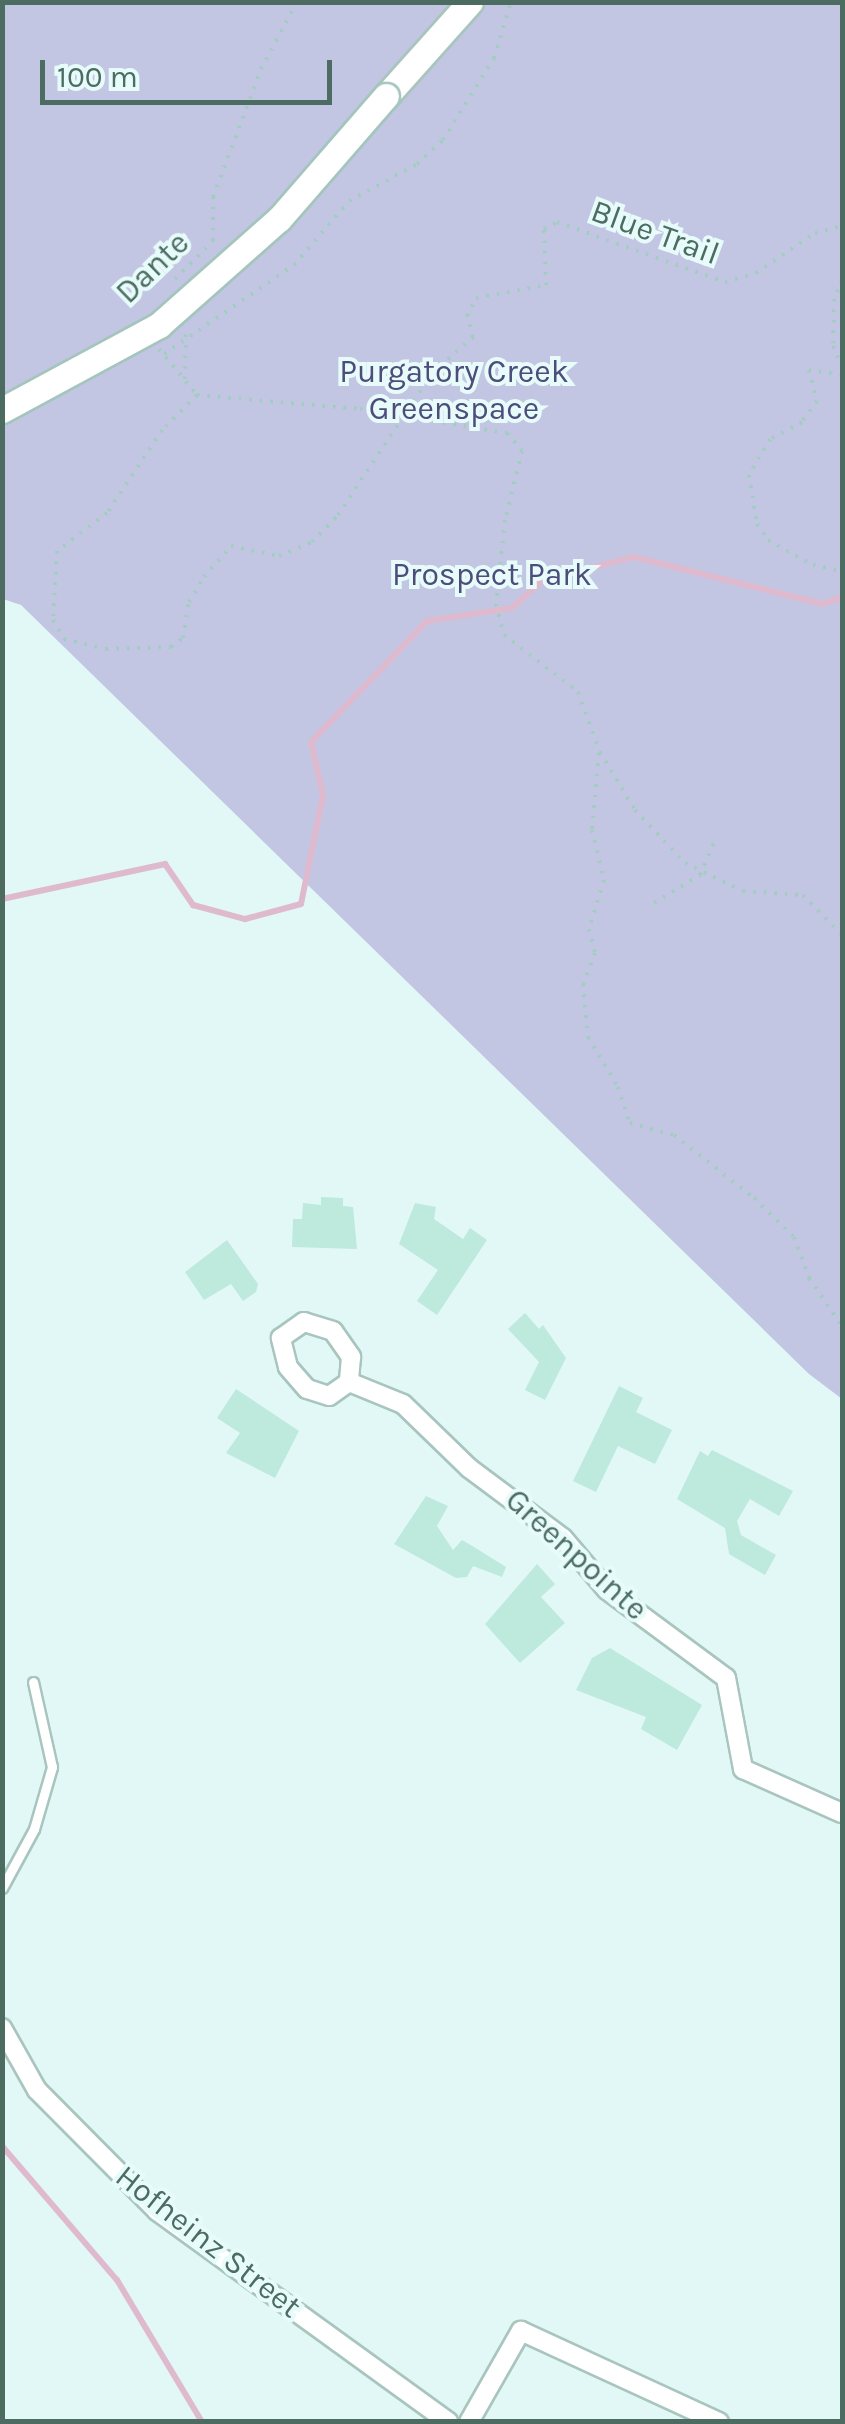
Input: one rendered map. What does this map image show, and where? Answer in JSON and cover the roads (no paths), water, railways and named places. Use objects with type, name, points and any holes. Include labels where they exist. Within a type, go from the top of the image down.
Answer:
[{"type":"main road","points":[[442,29],[456,2]]},
{"type":"main road","points":[[2,410],[158,325],[279,219],[442,29],[470,2]]},
{"type":"street","name":"Greenpointe","points":[[304,1322],[333,1331],[351,1357],[349,1382],[329,1396],[307,1388],[288,1367],[281,1338],[304,1322]]},
{"type":"street","name":"Greenpointe","points":[[349,1382],[403,1404],[469,1468],[551,1528],[607,1590],[726,1678],[743,1769],[842,1814]]},
{"type":"street","name":"Hofheinz Street","points":[[2,2028],[37,2090],[157,2211],[449,2422]]},
{"type":"street","points":[[469,2422],[522,2331],[720,2422]]},
{"type":"lane","points":[[2,1888],[34,1829],[52,1767],[33,1682]]},
{"type":"waterway","points":[[2,899],[165,864],[193,905],[245,919],[301,904],[323,795],[311,742],[427,621],[512,608],[543,580],[634,557],[823,604],[842,597]]},
{"type":"waterway","points":[[2,2146],[117,2280],[202,2422]]},
{"type":"park label","name":"Purgatory Creek Greenspace","points":[[454,392]]},
{"type":"park label","name":"Prospect Park","points":[[492,575]]}]
